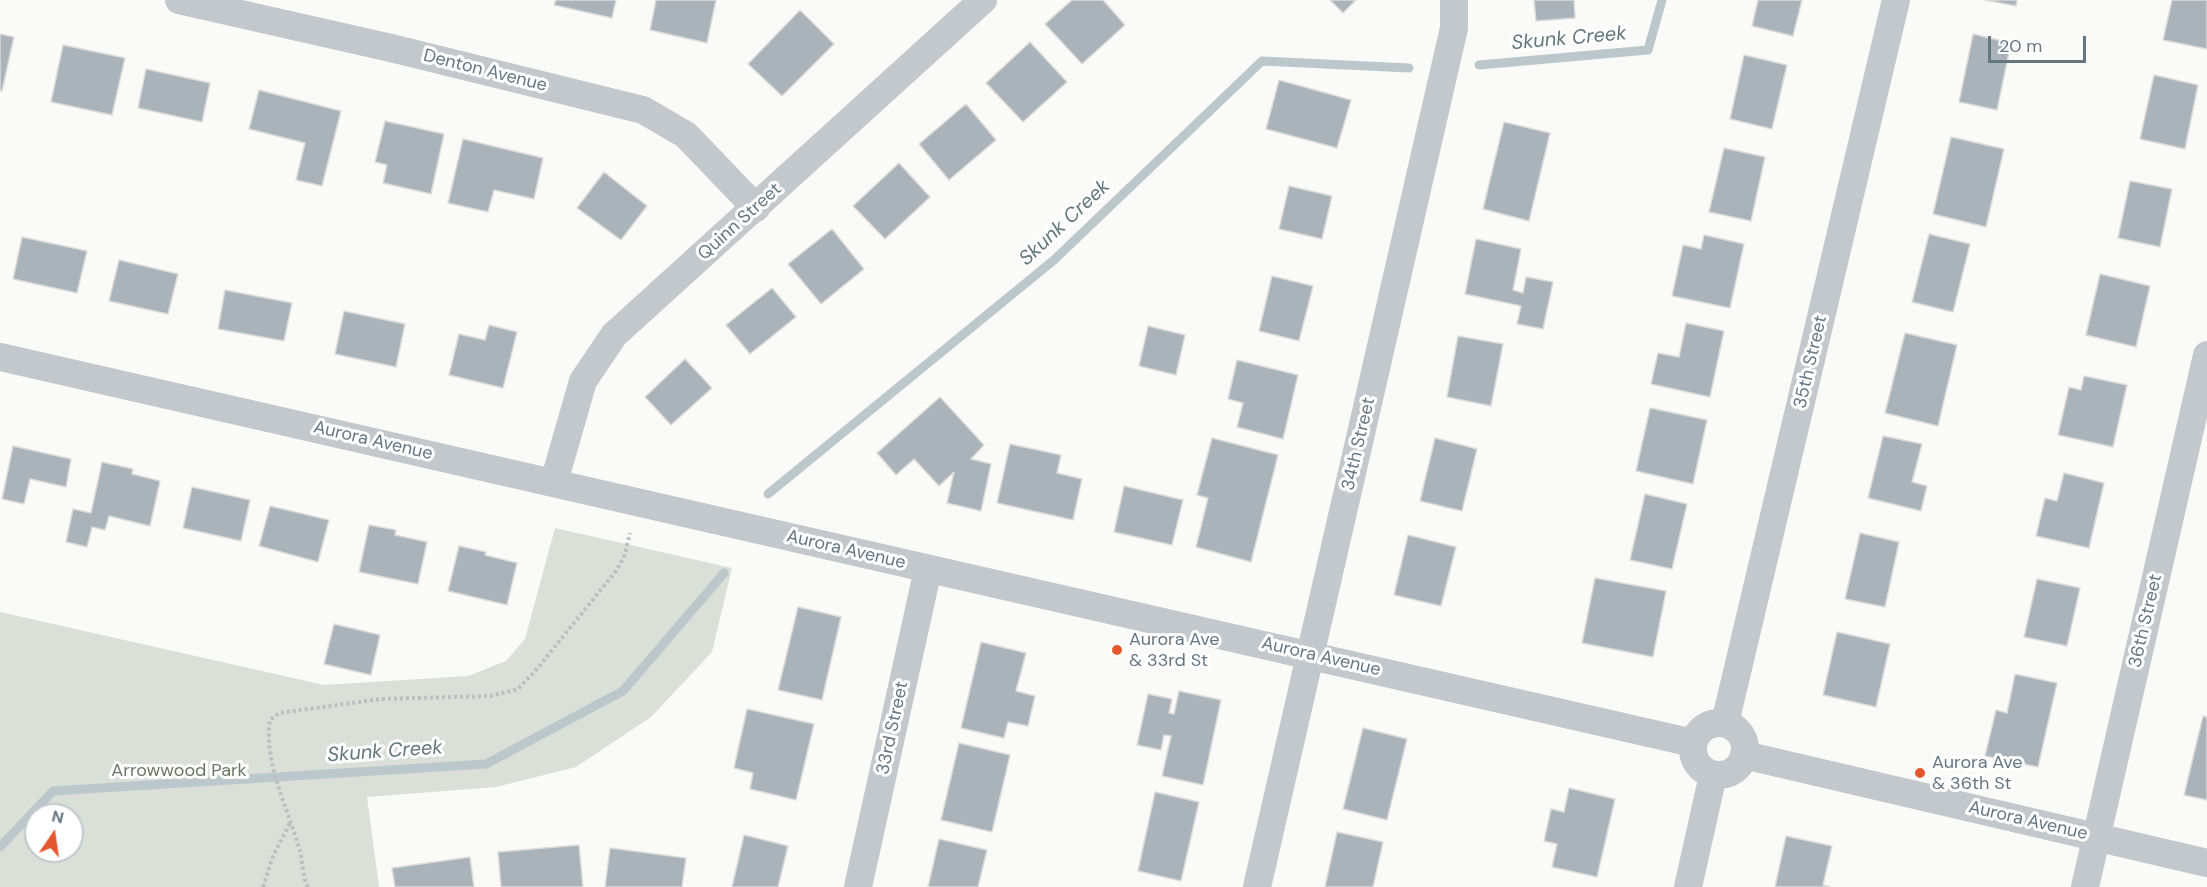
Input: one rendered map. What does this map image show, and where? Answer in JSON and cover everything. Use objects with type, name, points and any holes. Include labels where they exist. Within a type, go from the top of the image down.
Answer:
[{"type":"street","name":"Denton Avenue","points":[[179,0],[403,51],[644,110],[686,135],[756,208]]},
{"type":"street","name":"Quinn Street","points":[[554,482],[583,381],[614,335],[983,0]]},
{"type":"street","name":"34th Street","points":[[1257,887],[1454,28],[1454,0]]},
{"type":"street","name":"35th Street","points":[[1725,723],[1896,0]]},
{"type":"street","name":"36th Street","points":[[2085,887],[2207,355]]},
{"type":"street","name":"Aurora Avenue","points":[[0,357],[1693,743]]},
{"type":"street","name":"33rd Street","points":[[858,887],[928,568]]},
{"type":"street","points":[[1725,723],[1741,735],[1744,741],[1744,755],[1742,762],[1732,771],[1727,774],[1713,775],[1696,763],[1692,750],[1693,743],[1695,736],[1705,727],[1725,723]]},
{"type":"street","name":"Aurora Avenue","points":[[1744,755],[2207,863]]},
{"type":"street","points":[[1688,887],[1713,775]]},
{"type":"path","points":[[308,887],[291,820],[279,790],[268,733],[270,720],[279,712],[381,699],[491,696],[518,689],[616,571],[624,557],[640,503]]},
{"type":"path","points":[[263,887],[273,856],[291,820]]},
{"type":"green space","name":"Arrowwood Park","points":[[555,528],[732,568],[712,652],[651,717],[576,767],[496,787],[367,797],[379,887],[0,887],[0,612],[324,685],[468,676],[506,661],[525,639]]},
{"type":"building","points":[[556,0],[616,0],[612,18],[554,5]]},
{"type":"building","points":[[656,0],[716,0],[707,43],[650,30]]},
{"type":"building","points":[[1072,0],[1103,0],[1125,25],[1082,64],[1045,24]]},
{"type":"building","points":[[1330,0],[1356,0],[1343,13]]},
{"type":"building","points":[[1534,0],[1574,0],[1575,18],[1536,21]]},
{"type":"building","points":[[1758,0],[1802,0],[1793,36],[1752,26]]},
{"type":"building","points":[[1985,0],[2017,0],[2016,6]]},
{"type":"building","points":[[2172,0],[2207,0],[2207,49],[2163,40]]},
{"type":"building","points":[[800,10],[834,44],[782,96],[748,64]]},
{"type":"building","points":[[0,34],[14,37],[2,91],[0,91]]},
{"type":"building","points":[[1973,34],[2011,43],[1997,110],[1959,102]]},
{"type":"building","points":[[1030,42],[1067,82],[1023,122],[986,83]]},
{"type":"building","points":[[63,45],[125,58],[112,115],[51,102]]},
{"type":"building","points":[[1744,55],[1787,65],[1772,129],[1730,119]]},
{"type":"building","points":[[146,69],[210,83],[202,122],[138,108]]},
{"type":"building","points":[[2154,75],[2198,85],[2185,149],[2140,139]]},
{"type":"building","points":[[1279,80],[1351,100],[1337,148],[1266,129]]},
{"type":"building","points":[[259,90],[341,111],[322,186],[296,180],[305,143],[249,129]]},
{"type":"building","points":[[966,104],[996,140],[949,180],[919,144]]},
{"type":"building","points":[[385,121],[444,134],[431,194],[383,183],[387,165],[375,162]]},
{"type":"building","points":[[1504,122],[1550,133],[1529,221],[1483,209]]},
{"type":"building","points":[[1951,137],[2004,149],[1986,227],[1933,214]]},
{"type":"building","points":[[463,139],[543,158],[534,199],[494,190],[488,212],[448,203]]},
{"type":"building","points":[[1724,148],[1765,157],[1751,221],[1709,212]]},
{"type":"building","points":[[899,163],[930,197],[885,239],[853,206]]},
{"type":"building","points":[[604,172],[647,206],[621,240],[577,208]]},
{"type":"building","points":[[2130,181],[2172,189],[2160,247],[2118,238]]},
{"type":"building","points":[[1289,186],[1332,196],[1322,239],[1279,229]]},
{"type":"building","points":[[832,229],[864,269],[821,304],[788,264]]},
{"type":"building","points":[[1929,234],[1970,244],[1953,312],[1912,302]]},
{"type":"building","points":[[1704,235],[1744,244],[1730,308],[1672,296],[1683,245],[1701,249]]},
{"type":"building","points":[[22,237],[87,251],[77,293],[13,279]]},
{"type":"building","points":[[1476,239],[1521,249],[1513,290],[1523,293],[1526,277],[1553,282],[1543,329],[1517,324],[1521,306],[1465,294]]},
{"type":"building","points":[[119,260],[178,274],[168,314],[109,301]]},
{"type":"building","points":[[2100,274],[2150,286],[2136,347],[2086,335]]},
{"type":"building","points":[[1272,276],[1313,286],[1299,341],[1259,331]]},
{"type":"building","points":[[772,288],[796,317],[750,354],[726,325]]},
{"type":"building","points":[[225,290],[292,303],[284,341],[218,329]]},
{"type":"building","points":[[344,311],[405,324],[396,367],[335,354]]},
{"type":"building","points":[[1686,323],[1724,331],[1710,397],[1651,384],[1658,353],[1679,357]]},
{"type":"building","points":[[489,325],[517,332],[503,388],[449,375],[459,334],[485,340]]},
{"type":"building","points":[[1148,326],[1185,335],[1176,375],[1139,366]]},
{"type":"building","points":[[1905,333],[1957,345],[1938,426],[1885,413]]},
{"type":"building","points":[[1458,336],[1503,344],[1491,406],[1447,397]]},
{"type":"building","points":[[685,359],[712,388],[671,425],[645,397]]},
{"type":"building","points":[[1237,360],[1298,375],[1283,439],[1237,427],[1243,403],[1228,399]]},
{"type":"building","points":[[2084,376],[2127,385],[2113,447],[2058,435],[2069,387],[2081,390]]},
{"type":"building","points":[[940,397],[984,445],[971,459],[991,464],[981,511],[947,503],[954,472],[939,486],[914,459],[896,475],[877,453]]},
{"type":"building","points":[[1650,408],[1707,420],[1693,484],[1636,471]]},
{"type":"building","points":[[1883,436],[1922,444],[1912,482],[1927,486],[1921,511],[1868,498]]},
{"type":"building","points":[[1212,438],[1278,455],[1251,562],[1196,547],[1208,498],[1197,495]]},
{"type":"building","points":[[1435,438],[1477,449],[1462,511],[1420,501]]},
{"type":"building","points":[[1010,444],[1061,455],[1057,473],[1082,479],[1073,520],[997,503]]},
{"type":"building","points":[[13,446],[71,459],[66,487],[30,479],[24,504],[2,499]]},
{"type":"building","points":[[102,462],[133,469],[132,474],[160,481],[150,526],[109,516],[105,530],[92,527],[87,547],[66,542],[73,509],[91,513]]},
{"type":"building","points":[[2064,473],[2104,483],[2089,548],[2036,536],[2045,498],[2057,501]]},
{"type":"building","points":[[1124,486],[1183,500],[1172,545],[1114,532]]},
{"type":"building","points":[[192,487],[250,500],[241,541],[183,528]]},
{"type":"building","points":[[1645,494],[1687,504],[1672,569],[1630,560]]},
{"type":"building","points":[[270,506],[329,520],[318,562],[259,546]]},
{"type":"building","points":[[369,525],[396,530],[395,535],[427,542],[418,584],[359,572]]},
{"type":"building","points":[[1860,533],[1899,542],[1885,607],[1845,599]]},
{"type":"building","points":[[1408,535],[1456,547],[1441,606],[1394,595]]},
{"type":"building","points":[[459,546],[486,552],[485,555],[517,563],[507,605],[448,591]]},
{"type":"building","points":[[1595,578],[1666,591],[1653,657],[1582,643]]},
{"type":"building","points":[[2037,579],[2080,588],[2067,646],[2024,637]]},
{"type":"building","points":[[798,607],[841,617],[822,700],[778,690]]},
{"type":"building","points":[[334,624],[380,635],[371,675],[324,664]]},
{"type":"building","points":[[1837,632],[1890,644],[1876,707],[1823,695]]},
{"type":"building","points":[[981,642],[1026,653],[1016,691],[1035,696],[1028,726],[1008,722],[1004,738],[961,728]]},
{"type":"building","points":[[2015,674],[2057,683],[2038,767],[1985,756],[1996,710],[2007,713]]},
{"type":"building","points":[[1179,691],[1221,700],[1203,785],[1162,776],[1171,736],[1164,735],[1161,750],[1137,745],[1148,694],[1172,699],[1169,713],[1174,714]]},
{"type":"building","points":[[747,709],[814,724],[796,800],[750,789],[753,773],[734,768]]},
{"type":"building","points":[[2203,716],[2207,717],[2207,800],[2184,795]]},
{"type":"building","points":[[1363,728],[1407,739],[1387,820],[1343,809]]},
{"type":"building","points":[[959,743],[1010,755],[992,832],[941,820]]},
{"type":"building","points":[[1569,788],[1615,799],[1597,877],[1552,867],[1557,844],[1544,841],[1551,809],[1564,812]]},
{"type":"building","points":[[1155,792],[1199,802],[1181,881],[1138,871]]},
{"type":"building","points":[[1337,832],[1383,842],[1373,887],[1325,887]]},
{"type":"building","points":[[744,835],[788,846],[778,887],[732,887]]},
{"type":"building","points":[[1786,836],[1832,846],[1823,885],[1830,887],[1775,887]]},
{"type":"building","points":[[939,839],[987,850],[978,887],[928,887]]},
{"type":"building","points":[[579,845],[583,887],[501,887],[498,852]]},
{"type":"building","points":[[610,848],[686,858],[682,887],[605,887]]},
{"type":"building","points":[[470,857],[474,887],[395,887],[392,868]]},
{"type":"waterway","name":"Skunk Creek","points":[[1479,65],[1648,50],[1662,0]]},
{"type":"waterway","name":"Skunk Creek","points":[[768,494],[1054,260],[1262,61],[1409,68]]},
{"type":"waterway","name":"Skunk Creek","points":[[0,847],[53,791],[486,764],[623,691],[724,573]]},
{"type":"place","name":"Aurora Ave & 33rd St","points":[[1117,650]]},
{"type":"place","name":"Aurora Ave & 36th St","points":[[1920,773]]}]
